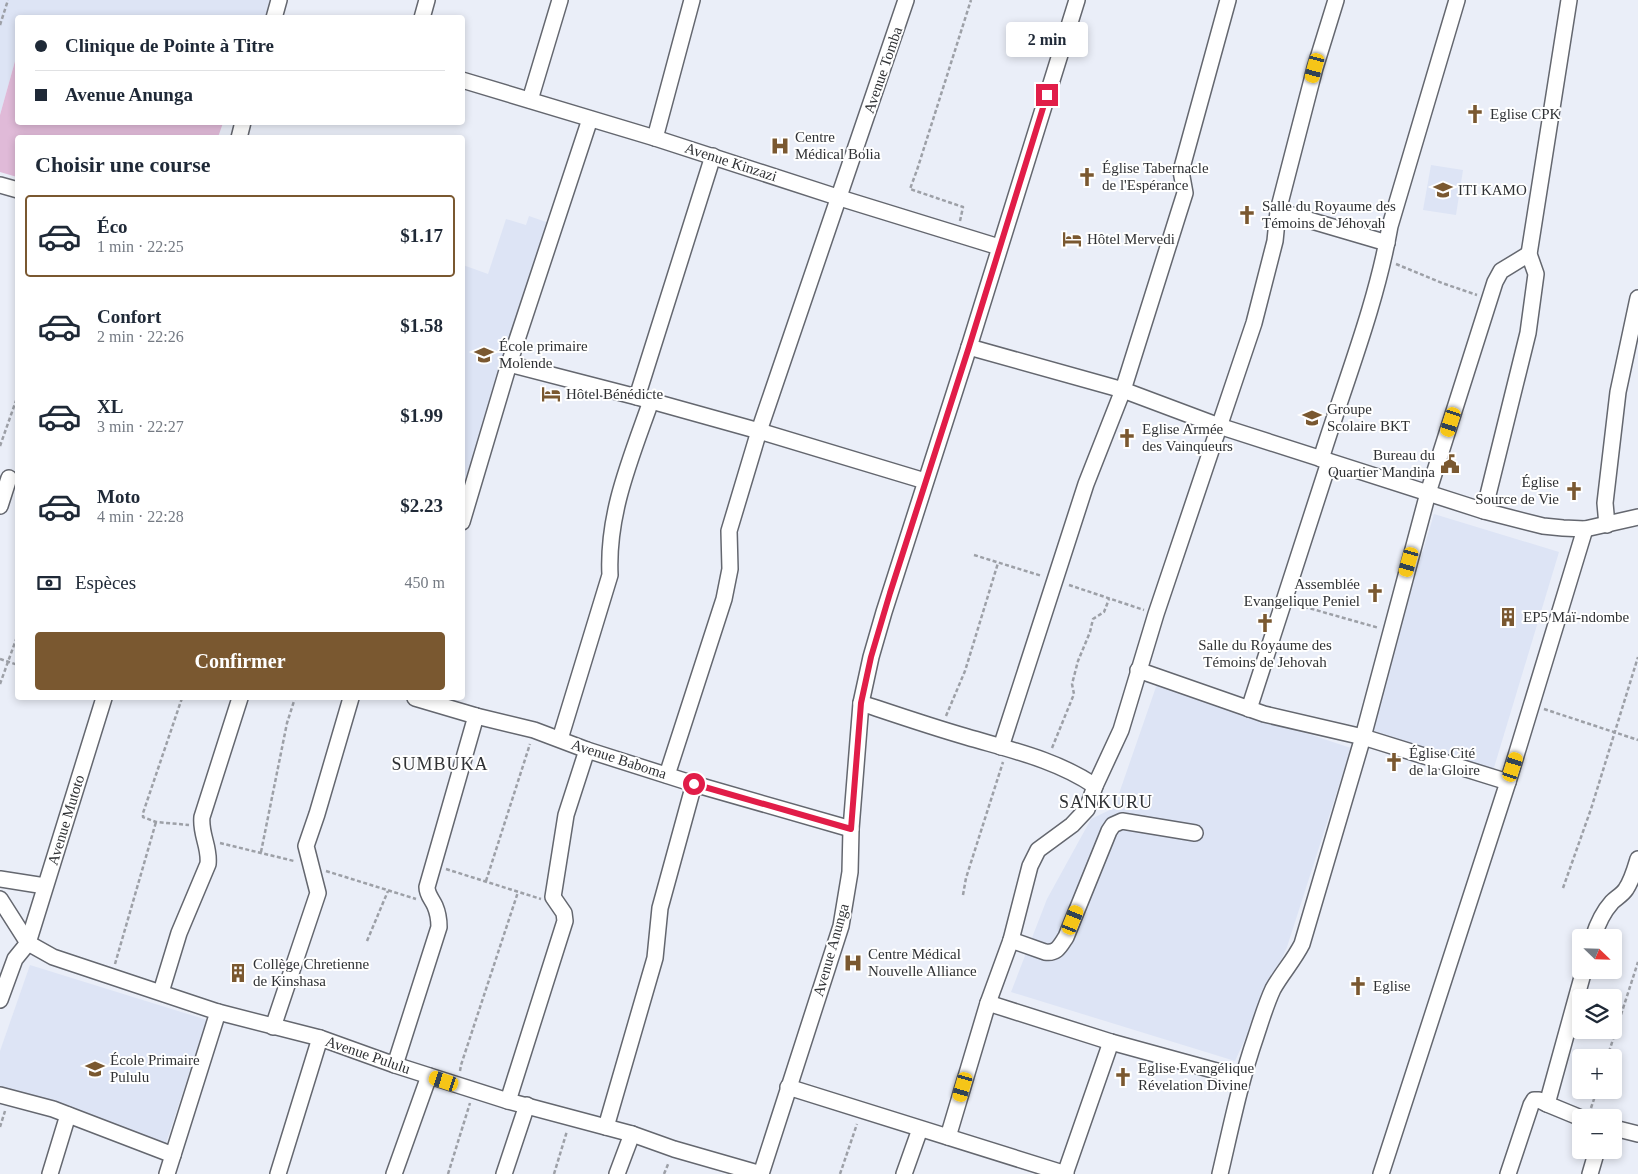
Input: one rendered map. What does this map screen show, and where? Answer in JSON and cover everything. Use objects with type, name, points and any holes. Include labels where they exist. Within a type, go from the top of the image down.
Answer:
[{"type":"street","points":[[275,15],[279,0]]},
{"type":"street","points":[[423,15],[427,0]]},
{"type":"street","points":[[530,100],[560,0]]},
{"type":"street","points":[[656,138],[692,0]]},
{"type":"street","name":"Avenue Tomba","points":[[667,775],[724,599],[730,569],[729,531],[759,430],[840,198],[906,0]]},
{"type":"street","name":"Avenue Anunga","points":[[761,1174],[841,926],[850,872],[851,829],[861,703],[871,657],[924,482],[969,347],[1077,0]]},
{"type":"street","points":[[1005,748],[1086,484],[1123,390],[1185,193],[1181,171],[1228,0]]},
{"type":"street","points":[[948,1137],[988,1003],[1011,940],[1030,866],[1038,850],[1072,825],[1087,809],[1095,786],[1121,730],[1138,670],[1254,323],[1274,241],[1278,211],[1315,68],[1336,0]]},
{"type":"street","points":[[1249,709],[1284,602],[1384,259],[1390,226],[1458,0]]},
{"type":"street","points":[[1484,511],[1528,332],[1536,274],[1529,254],[1569,0]]},
{"type":"street","name":"Avenue Kinzazi","points":[[465,81],[656,138],[840,198],[999,246]]},
{"type":"street","points":[[465,512],[509,364],[590,119]]},
{"type":"street","points":[[560,739],[610,575],[610,546],[616,506],[644,399],[713,156]]},
{"type":"street","points":[[0,185],[15,189]]},
{"type":"street","points":[[1278,211],[1388,243]]},
{"type":"street","points":[[1220,1174],[1242,1078],[1273,991],[1285,968],[1294,959],[1302,944],[1364,737],[1390,631],[1428,493],[1495,282],[1501,271],[1529,254]]},
{"type":"street","points":[[1607,525],[1605,502],[1618,392],[1638,298]]},
{"type":"street","points":[[969,347],[1123,390],[1219,426],[1325,461],[1484,511],[1543,526],[1585,529],[1638,517]]},
{"type":"street","points":[[509,364],[759,430],[924,482]]},
{"type":"street","points":[[0,506],[9,478]]},
{"type":"street","points":[[1381,1174],[1533,705],[1585,529]]},
{"type":"street","points":[[1138,670],[1249,709],[1364,737],[1508,782]]},
{"type":"street","name":"Avenue Mutoto","points":[[0,1000],[15,959],[28,943],[103,700]]},
{"type":"street","points":[[160,992],[179,933],[208,864],[209,857],[201,827],[202,816],[239,700]]},
{"type":"street","points":[[273,1027],[318,893],[306,846],[350,700]]},
{"type":"street","name":"Avenue Baboma","points":[[422,700],[534,730],[587,750],[694,784],[851,829]]},
{"type":"street","points":[[861,703],[1047,761],[1068,769],[1095,786]]},
{"type":"street","points":[[395,1065],[439,927],[438,915],[434,904],[427,894],[427,887],[432,864],[476,716]]},
{"type":"street","points":[[508,1101],[565,921],[564,913],[553,897],[566,815],[587,750]]},
{"type":"street","points":[[606,1127],[656,958],[660,908],[694,784]]},
{"type":"street","points":[[1011,940],[1045,952],[1051,953],[1058,950],[1066,938],[1113,825],[1122,821],[1195,833]]},
{"type":"street","points":[[1595,929],[1610,904],[1626,890],[1638,859]]},
{"type":"street","points":[[0,879],[45,886]]},
{"type":"street","name":"Avenue Pululu","points":[[0,899],[28,943],[54,957],[218,1012],[320,1038],[459,1086],[632,1134],[674,1149],[761,1174]]},
{"type":"street","points":[[1548,1104],[1582,979]]},
{"type":"street","points":[[988,1003],[1111,1042],[1242,1078]]},
{"type":"street","points":[[167,1174],[218,1012]]},
{"type":"street","points":[[278,1174],[320,1038]]},
{"type":"street","points":[[788,1087],[948,1137],[1020,1167],[1066,1174],[1111,1042]]},
{"type":"street","points":[[394,1174],[429,1076]]},
{"type":"street","points":[[4,1096],[53,1109],[173,1155]]},
{"type":"street","points":[[1508,1174],[1534,1100],[1572,1110]]},
{"type":"street","points":[[504,1174],[527,1105]]},
{"type":"street","points":[[50,1174],[68,1115]]},
{"type":"street","points":[[904,1174],[920,1129]]},
{"type":"street","points":[[1622,1130],[1638,1134]]},
{"type":"street","points":[[617,1174],[632,1134]]},
{"type":"street","points":[[1590,1174],[1594,1159]]},
{"type":"path","points":[[0,25],[8,0]]},
{"type":"path","points":[[958,233],[962,207],[910,189],[941,98],[971,0]]},
{"type":"path","points":[[1384,259],[1442,283],[1490,299]]},
{"type":"path","points":[[0,446],[15,404]]},
{"type":"path","points":[[941,729],[965,671],[998,563]]},
{"type":"path","points":[[1047,761],[1074,694],[1072,684],[1093,619],[1104,612],[1109,599]]},
{"type":"path","points":[[1284,602],[1390,631]]},
{"type":"path","points":[[0,684],[15,642]]},
{"type":"path","points":[[1562,888],[1590,809],[1638,657]]},
{"type":"path","points":[[0,659],[15,664]]},
{"type":"path","points":[[181,700],[143,817],[156,822],[201,827]]},
{"type":"path","points":[[261,852],[287,723],[294,700]]},
{"type":"path","points":[[1533,705],[1638,740]]},
{"type":"path","points":[[486,881],[534,730]]},
{"type":"path","points":[[963,895],[966,878],[1005,748]]},
{"type":"path","points":[[111,976],[156,822]]},
{"type":"path","points":[[432,864],[556,904]]},
{"type":"path","points":[[367,941],[388,891]]},
{"type":"path","points":[[459,1086],[461,1065],[518,892]]},
{"type":"path","points":[[1610,1049],[1638,962]]},
{"type":"path","points":[[448,1174],[474,1090]]},
{"type":"path","points":[[0,1127],[4,1096]]},
{"type":"path","points":[[840,1174],[862,1111]]},
{"type":"path","points":[[554,1174],[571,1118]]},
{"type":"shaded area","points":[[0,0],[272,0],[268,15],[15,15],[15,61],[0,115]]},
{"type":"shaded area","points":[[15,61],[15,125],[222,125],[219,135],[15,135],[15,176],[0,172],[0,115]]},
{"type":"shaded area","name":"ITI KAMO","points":[[1431,165],[1463,170],[1456,215],[1423,210]]},
{"type":"shaded area","name":"École primaire Molende","points":[[529,216],[549,223],[478,439],[465,485],[465,266],[488,274],[506,219],[526,225]]},
{"type":"shaded area","points":[[1434,514],[1559,552],[1493,771],[1368,732]]},
{"type":"shaded area","points":[[1157,684],[1351,748],[1287,947],[1235,1061],[1011,992],[1047,899],[1091,819],[1114,808]]},
{"type":"shaded area","name":"École Primaire Pululu","points":[[30,965],[207,1020],[166,1143],[0,1087],[0,1051]]},
{"type":"place","name":"Eglise CPK","points":[[1475,114]]},
{"type":"place","name":"Centre Médical Bolia","points":[[780,146]]},
{"type":"place","name":"Église Tabernacle de l'Espérance","points":[[1087,177]]},
{"type":"place","name":"ITI KAMO","points":[[1443,190]]},
{"type":"place","name":"Salle du Royaume des Témoins de Jéhovah","points":[[1247,215]]},
{"type":"place","name":"Hôtel Mervedi","points":[[1072,239]]},
{"type":"place","name":"École primaire Molende","points":[[484,355]]},
{"type":"place","name":"Hôtel Bénédicte","points":[[551,394]]},
{"type":"place","name":"Groupe Scolaire BKT","points":[[1312,418]]},
{"type":"place","name":"Eglise Armée des Vainqueurs","points":[[1127,438]]},
{"type":"place","name":"Bureau du Quartier Mandina","points":[[1450,464]]},
{"type":"place","name":"Église Source de Vie","points":[[1574,491]]},
{"type":"place","name":"Assemblée Evangelique Peniel","points":[[1375,593]]},
{"type":"place","name":"EP5 Maï-ndombe","points":[[1508,617]]},
{"type":"place","name":"Salle du Royaume des Témoins de Jehovah","points":[[1265,623]]},
{"type":"place","name":"Église Cité de la Gloire","points":[[1394,762]]},
{"type":"place","name":"Centre Médical Nouvelle Alliance","points":[[853,963]]},
{"type":"place","name":"Collège Chretienne de Kinshasa","points":[[238,973]]},
{"type":"place","name":"Eglise","points":[[1358,986]]},
{"type":"place","name":"École Primaire Pululu","points":[[95,1069]]},
{"type":"place","name":"Eglise Evangélique Révelation Divine","points":[[1123,1077]]},
{"type":"district","name":"SUMBUKA","points":[[440,764]]},
{"type":"district","name":"SANKURU","points":[[1106,802]]},
{"type":"route","points":[[694,784],[851,829],[861,703],[871,657],[924,482],[969,347],[1047,95]]}]
